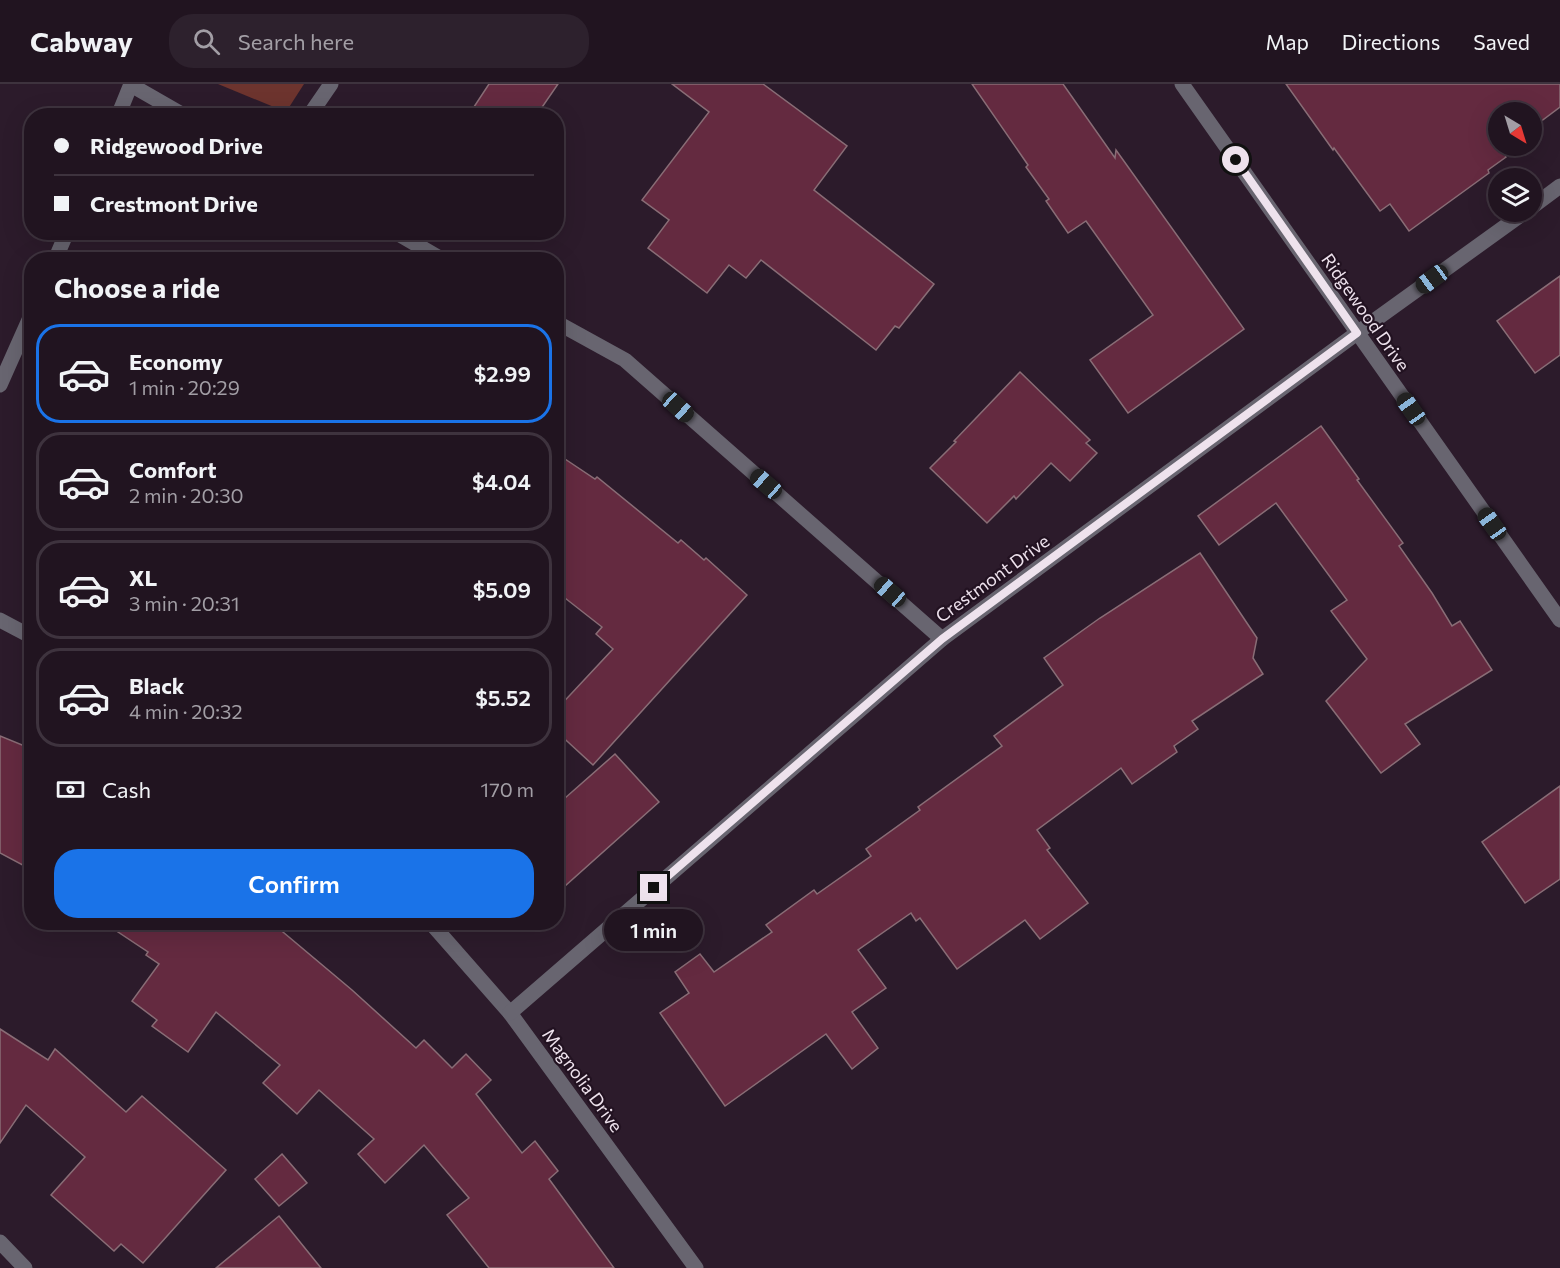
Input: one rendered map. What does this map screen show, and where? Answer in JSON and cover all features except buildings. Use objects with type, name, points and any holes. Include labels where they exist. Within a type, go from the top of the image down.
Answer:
[{"type":"street","points":[[314,108],[331,84]]},
{"type":"street","name":"Ridgewood Drive","points":[[1182,84],[1560,620]]},
{"type":"street","points":[[121,108],[131,85],[171,108]]},
{"type":"street","points":[[1542,200],[1560,186]]},
{"type":"street","name":"Crestmont Drive","points":[[510,1013],[942,639],[1511,222]]},
{"type":"street","points":[[409,240],[429,252]]},
{"type":"street","points":[[564,326],[625,360],[942,639]]},
{"type":"street","points":[[0,385],[24,331]]},
{"type":"street","points":[[0,620],[24,634]]},
{"type":"street","name":"Magnolia Drive","points":[[437,930],[510,1013],[696,1268]]},
{"type":"street","points":[[0,1242],[25,1268]]},
{"type":"shaded area","points":[[218,84],[304,84],[289,108],[276,108]]},
{"type":"route","points":[[654,888],[942,639],[1357,333],[1236,160]]}]
